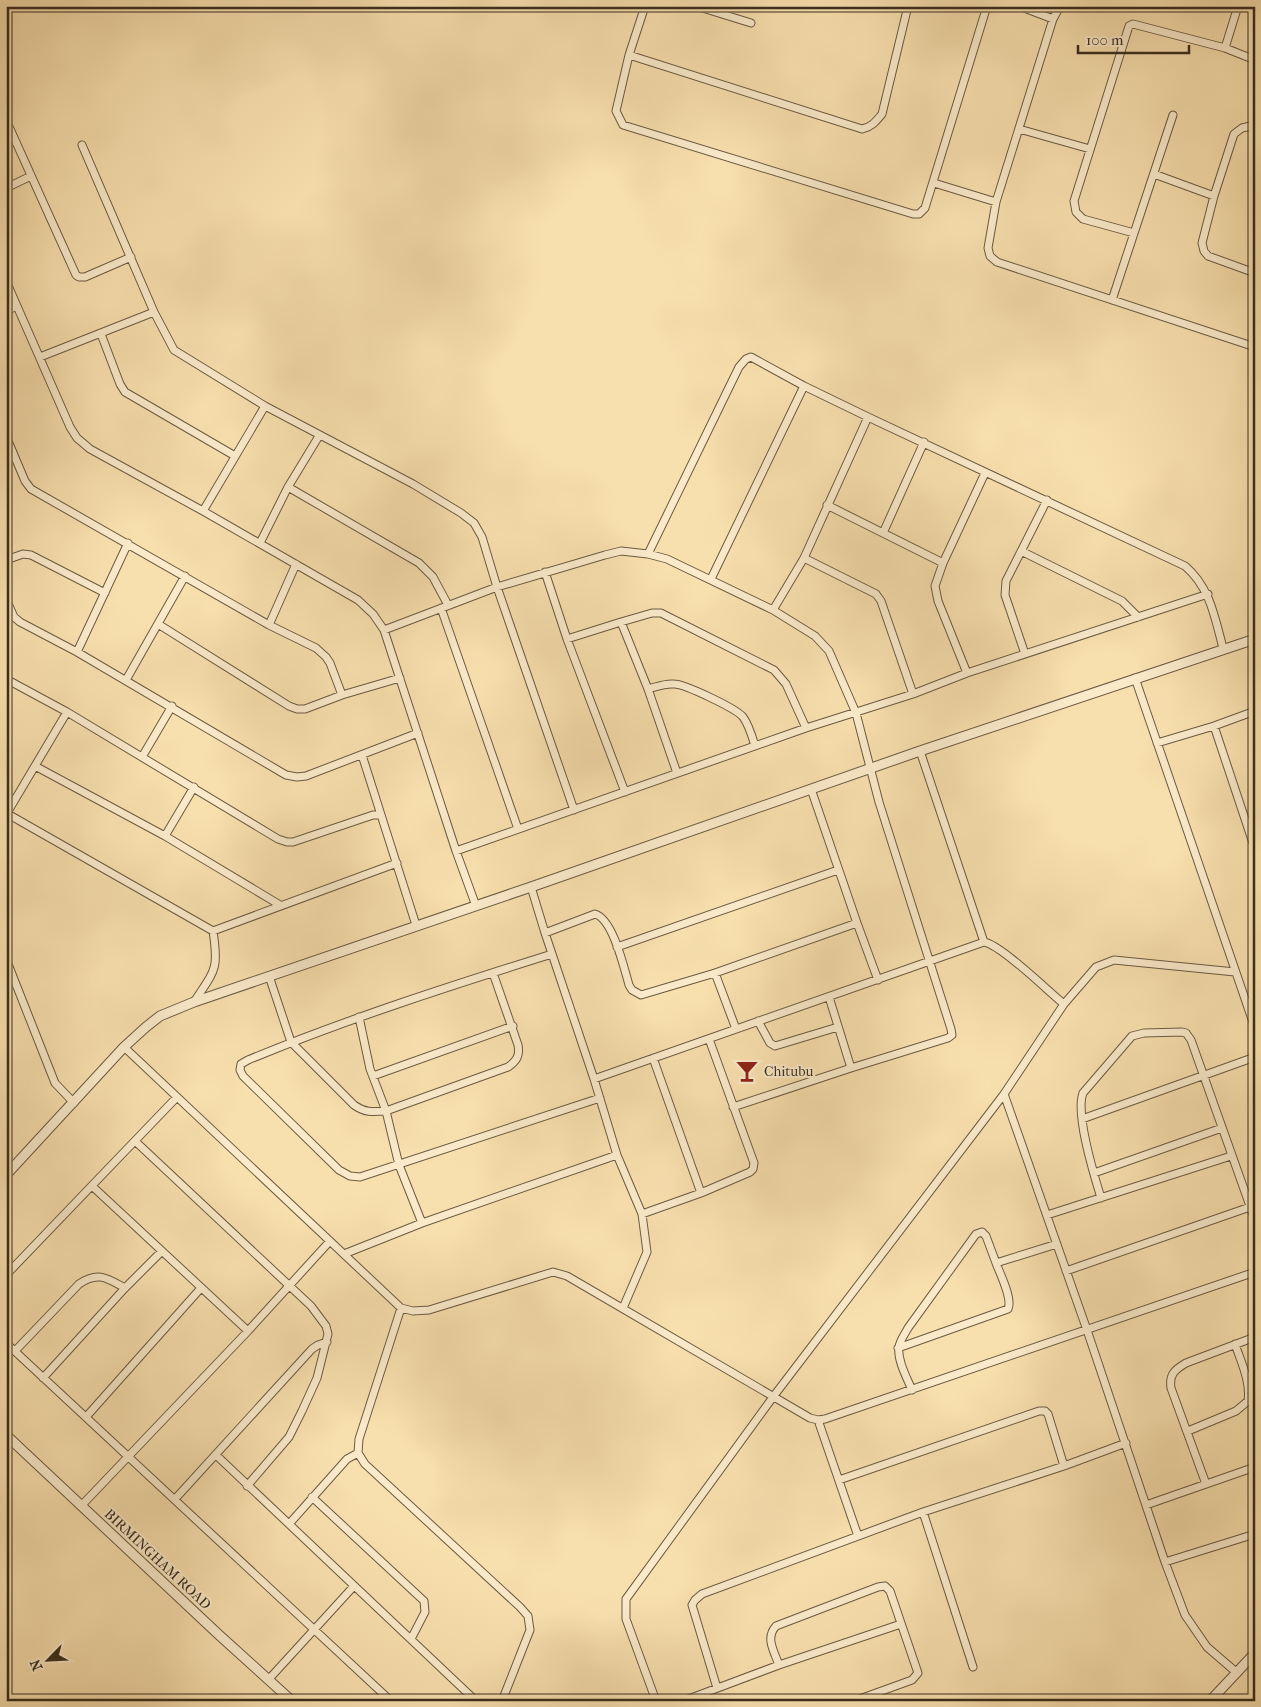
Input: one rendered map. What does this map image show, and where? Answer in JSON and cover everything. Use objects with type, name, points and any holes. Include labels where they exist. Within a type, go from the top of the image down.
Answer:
[{"type":"street","points":[[645,6],[629,55],[616,112],[623,125],[913,214],[919,214],[925,208],[934,183],[986,6]]},
{"type":"street","points":[[696,6],[751,23]]},
{"type":"street","points":[[629,55],[862,129],[870,127],[882,114],[908,6]]},
{"type":"street","points":[[1019,6],[1054,19]]},
{"type":"street","points":[[1060,6],[1054,19],[996,202],[988,248],[990,256],[997,262],[1255,348]]},
{"type":"street","points":[[1225,48],[1238,6]]},
{"type":"street","points":[[1134,233],[1083,219],[1076,212],[1074,200],[1129,26],[1133,24],[1225,48],[1255,60]]},
{"type":"street","points":[[1112,300],[1173,115]]},
{"type":"street","points":[[6,120],[76,274],[79,277],[85,277],[131,256]]},
{"type":"street","points":[[1255,125],[1242,128],[1234,134],[1214,196],[1202,243],[1204,251],[1208,256],[1255,273]]},
{"type":"street","points":[[1019,129],[1090,149]]},
{"type":"street","points":[[82,145],[154,312],[168,342],[174,350],[265,406],[412,484],[461,513],[474,523],[482,537],[497,587],[574,810]]},
{"type":"street","points":[[1154,174],[1214,196]]},
{"type":"street","points":[[6,188],[31,176]]},
{"type":"street","points":[[934,183],[996,202]]},
{"type":"street","points":[[6,281],[70,427],[77,438],[90,449],[260,543],[358,600],[373,614],[384,630],[456,851],[476,906]]},
{"type":"street","points":[[6,311],[18,306]]},
{"type":"street","points":[[40,357],[154,312]]},
{"type":"street","points":[[101,334],[120,384],[125,392],[235,456]]},
{"type":"street","points":[[648,554],[742,362],[751,357],[756,358],[804,386],[868,417],[1185,566],[1202,583],[1208,594],[1224,648]]},
{"type":"street","points":[[711,579],[804,386]]},
{"type":"street","points":[[203,511],[265,406]]},
{"type":"street","points":[[773,610],[804,558],[868,417]]},
{"type":"street","points":[[6,436],[8,447],[25,482],[31,489],[269,625],[316,648],[326,656],[342,695]]},
{"type":"street","points":[[260,543],[288,487],[319,436]]},
{"type":"street","points":[[883,533],[924,442]]},
{"type":"street","points":[[967,674],[936,593],[937,578],[985,473]]},
{"type":"street","points":[[288,487],[419,563],[433,577],[448,605]]},
{"type":"street","points":[[1025,654],[1005,595],[1006,581],[1047,500]]},
{"type":"street","points":[[827,505],[943,563]]},
{"type":"street","points":[[77,652],[128,543]]},
{"type":"street","points":[[384,630],[497,587],[621,551],[648,554],[667,559],[711,579],[773,610],[823,643],[833,659],[856,714],[879,802],[931,961],[952,1035],[948,1038],[733,1107]]},
{"type":"street","points":[[1021,551],[1122,601],[1138,618]]},
{"type":"street","points":[[6,560],[23,554],[31,555],[104,594]]},
{"type":"street","points":[[804,558],[876,594],[881,601],[913,694]]},
{"type":"street","points":[[269,625],[296,564]]},
{"type":"street","points":[[545,572],[567,640],[624,792]]},
{"type":"street","points":[[126,680],[185,576]]},
{"type":"street","points":[[456,851],[806,728],[856,714],[1025,654],[1208,594]]},
{"type":"street","points":[[6,600],[14,617],[172,706],[286,775],[306,776],[418,733]]},
{"type":"street","points":[[441,608],[518,829]]},
{"type":"street","points":[[567,640],[620,622],[652,613],[661,613],[774,670],[786,684],[806,728]]},
{"type":"street","points":[[620,622],[648,689],[677,773]]},
{"type":"street","points":[[158,624],[289,706],[297,709],[305,709],[342,695],[400,678]]},
{"type":"street","points":[[6,1175],[124,1047],[160,1016],[268,976],[476,906],[920,751],[1255,639]]},
{"type":"street","points":[[1134,678],[1234,972],[1255,1028]]},
{"type":"street","points":[[6,679],[67,712],[278,839],[286,842],[293,842],[373,815],[381,815]]},
{"type":"street","points":[[648,689],[666,684],[682,685],[734,709],[742,715],[756,746]]},
{"type":"street","points":[[142,757],[172,706]]},
{"type":"street","points":[[67,712],[6,813],[213,931]]},
{"type":"street","points":[[1157,743],[1255,712]]},
{"type":"street","points":[[1214,726],[1255,849]]},
{"type":"street","points":[[920,751],[984,942]]},
{"type":"street","points":[[362,755],[416,925]]},
{"type":"street","points":[[35,766],[165,836],[280,905]]},
{"type":"street","points":[[165,836],[194,787]]},
{"type":"street","points":[[811,790],[878,980]]},
{"type":"street","points":[[213,931],[397,863]]},
{"type":"street","points":[[617,947],[838,870]]},
{"type":"street","points":[[531,887],[617,1155],[642,1214],[647,1252],[623,1308]]},
{"type":"street","points":[[545,933],[595,914],[601,916],[607,924],[617,947],[629,985],[632,990],[641,995],[716,973],[857,923]]},
{"type":"street","points":[[194,1002],[216,967],[217,954],[213,931]]},
{"type":"street","points":[[594,1079],[984,942],[991,944],[1004,953],[1064,1004]]},
{"type":"street","points":[[552,954],[359,1017],[291,1042],[241,1064],[240,1070],[243,1076],[339,1170],[350,1176],[360,1177],[600,1098]]},
{"type":"street","points":[[6,959],[55,1083],[74,1103]]},
{"type":"street","points":[[656,1701],[626,1619],[626,1599],[774,1397],[1004,1094],[1064,1004],[1096,967],[1114,960],[1234,972]]},
{"type":"street","points":[[268,976],[291,1042],[354,1105],[371,1113],[386,1111],[508,1067],[518,1058],[519,1051],[513,1026],[493,973]]},
{"type":"street","points":[[716,973],[736,1029]]},
{"type":"street","points":[[829,997],[851,1068]]},
{"type":"street","points":[[359,1017],[367,1059],[386,1111],[399,1165],[422,1223]]},
{"type":"street","points":[[758,1021],[770,1043],[775,1046],[838,1027]]},
{"type":"street","points":[[373,1076],[513,1026]]},
{"type":"street","points":[[1101,1198],[1082,1119],[1080,1105],[1082,1093],[1129,1038],[1136,1034],[1178,1031],[1186,1034],[1191,1040],[1255,1220]]},
{"type":"street","points":[[642,1214],[701,1193],[753,1169],[754,1163],[709,1039]]},
{"type":"street","points":[[124,1047],[401,1308],[414,1311],[429,1310],[553,1272],[567,1276],[774,1397],[818,1420],[912,1390],[1255,1272]]},
{"type":"street","points":[[1082,1119],[1255,1057]]},
{"type":"street","points":[[652,1058],[701,1193]]},
{"type":"street","points":[[1004,1094],[1126,1443],[1165,1562],[1185,1614],[1207,1647],[1236,1672]]},
{"type":"street","points":[[6,1275],[177,1097]]},
{"type":"street","points":[[1094,1173],[1222,1128]]},
{"type":"street","points":[[135,1141],[311,1306],[326,1326],[327,1342],[316,1378],[302,1411],[289,1437],[247,1486]]},
{"type":"street","points":[[344,1254],[422,1223],[617,1155]]},
{"type":"street","points":[[1047,1215],[1231,1156]]},
{"type":"street","points":[[92,1186],[248,1332]]},
{"type":"street","points":[[1066,1272],[1250,1207]]},
{"type":"street","points":[[898,1348],[1008,1309],[1010,1305],[1009,1299],[986,1236],[982,1232],[976,1234],[908,1328],[898,1348],[912,1390]]},
{"type":"street","points":[[81,1506],[248,1332],[330,1241]]},
{"type":"street","points":[[996,1263],[1057,1244]]},
{"type":"street","points":[[44,1378],[125,1288],[161,1252]]},
{"type":"street","points":[[15,1351],[79,1284],[89,1277],[107,1278],[125,1288]]},
{"type":"street","points":[[86,1417],[201,1288]]},
{"type":"street","points":[[401,1308],[359,1439],[358,1453],[365,1464],[520,1606],[528,1616],[530,1630],[502,1701]]},
{"type":"street","points":[[1206,1484],[1171,1388],[1170,1380],[1172,1374],[1186,1363],[1255,1337]]},
{"type":"street","points":[[174,1499],[312,1349],[327,1342]]},
{"type":"street","points":[[6,1343],[391,1701]]},
{"type":"street","points":[[1188,1431],[1236,1411],[1248,1401],[1247,1380],[1235,1344]]},
{"type":"street","points":[[839,1480],[1038,1411],[1045,1411],[1048,1414],[1064,1466]]},
{"type":"street","points":[[818,1420],[858,1536]]},
{"type":"street","name":"BIRMINGHAM ROAD","points":[[6,1435],[292,1701]]},
{"type":"street","points":[[717,1688],[692,1605],[694,1600],[702,1594],[923,1512],[1064,1466],[1126,1443]]},
{"type":"street","points":[[289,1524],[347,1458],[358,1453]]},
{"type":"street","points":[[216,1455],[476,1701]]},
{"type":"street","points":[[1146,1505],[1255,1467]]},
{"type":"street","points":[[312,1498],[424,1601],[425,1612],[411,1639]]},
{"type":"street","points":[[923,1512],[973,1668]]},
{"type":"street","points":[[1165,1562],[1255,1534]]},
{"type":"street","points":[[269,1679],[354,1586]]},
{"type":"street","points":[[779,1665],[770,1640],[770,1634],[776,1626],[878,1587],[886,1586],[890,1591],[918,1673],[912,1680],[854,1701]]},
{"type":"street","points":[[683,1701],[779,1665],[901,1624]]},
{"type":"street","points":[[1210,1701],[1255,1653]]},
{"type":"place","name":"Chitubu","points":[[747,1071]]}]
